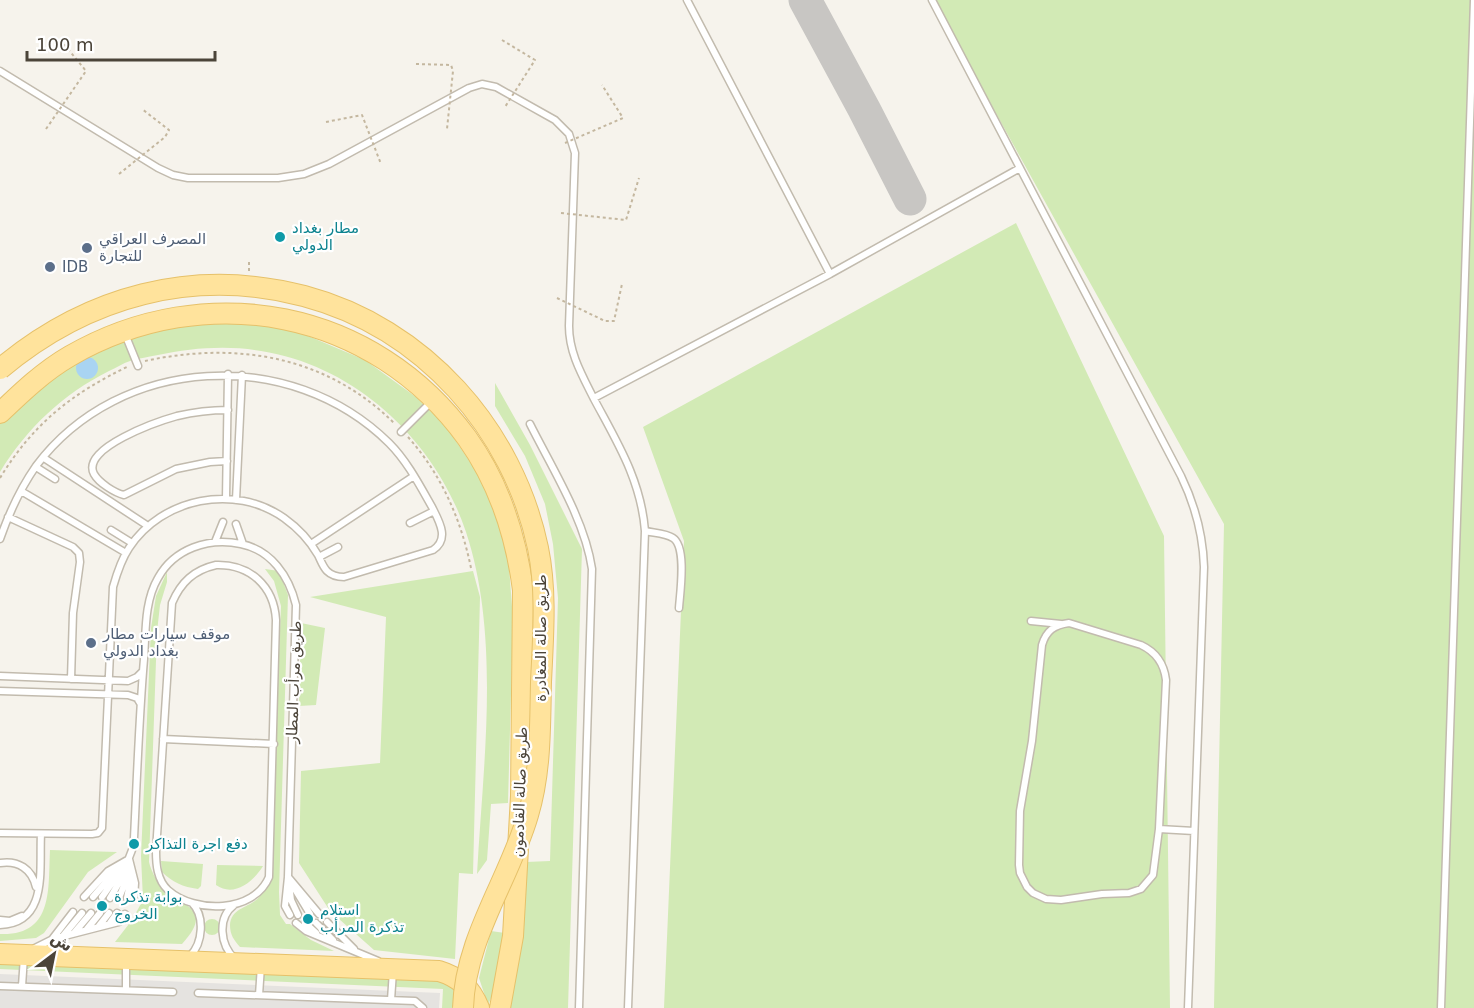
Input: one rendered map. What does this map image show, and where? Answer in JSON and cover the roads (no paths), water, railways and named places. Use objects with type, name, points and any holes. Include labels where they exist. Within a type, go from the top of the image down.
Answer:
[{"type":"main road","name":"طريق صالة المغادرة","points":[[0,369],[68,322],[116,301],[186,286],[221,284],[248,286],[316,299],[387,331],[417,352],[446,378],[472,406],[489,429],[520,487],[531,518],[543,582],[540,750],[537,777],[528,816],[485,916],[471,959],[463,1008]]},
{"type":"main road","name":"طريق صالة القادمون","points":[[0,413],[44,374],[96,342],[166,319],[209,313],[253,313],[319,329],[360,346],[399,370],[434,399],[468,440],[495,487],[513,537],[523,590],[520,808],[513,936],[500,1008]]},
{"type":"main road","points":[[0,954],[428,970],[450,974],[468,988],[479,1008]]},
{"type":"lane","points":[[687,0],[830,274]]},
{"type":"lane","points":[[932,0],[1182,476],[1201,529],[1204,567],[1188,1008]]},
{"type":"lane","points":[[1440,1008],[1474,0]]},
{"type":"lane","points":[[0,71],[158,168],[173,175],[188,178],[278,178],[304,174],[329,164],[469,88],[490,85],[503,89],[560,124],[569,134],[574,146],[569,335],[576,364],[634,478],[642,503],[645,531],[628,1008]]},
{"type":"lane","points":[[594,398],[830,274],[1020,168]]},
{"type":"lane","points":[[124,331],[137,364]]},
{"type":"lane","points":[[226,499],[228,374]]},
{"type":"lane","points":[[0,539],[8,517],[36,466],[83,420],[118,399],[146,387],[203,375],[228,374],[286,383],[304,389],[341,406],[374,430],[389,444],[414,476],[434,511],[443,536],[438,547],[433,550],[338,577],[325,570],[311,544],[293,525],[257,505],[226,499],[205,500],[185,505],[160,517],[132,543],[113,587],[102,828],[95,834],[0,833]]},
{"type":"lane","points":[[236,500],[242,375]]},
{"type":"lane","points":[[401,431],[434,399]]},
{"type":"lane","points":[[227,461],[176,469],[124,495],[117,493],[94,476],[92,466],[99,453],[144,427],[194,412],[228,410]]},
{"type":"lane","points":[[530,424],[580,524],[588,546],[592,569],[579,1008]]},
{"type":"lane","points":[[44,458],[148,526]]},
{"type":"lane","points":[[36,466],[55,479]]},
{"type":"lane","points":[[311,544],[414,476]]},
{"type":"lane","points":[[21,491],[126,553]]},
{"type":"lane","points":[[410,523],[434,511]]},
{"type":"lane","points":[[8,517],[73,547],[80,557],[73,613],[71,679]]},
{"type":"lane","points":[[214,542],[223,522]]},
{"type":"lane","points":[[236,524],[243,544]]},
{"type":"lane","points":[[111,530],[132,543]]},
{"type":"lane","points":[[645,531],[672,537],[679,543],[682,553],[679,608]]},
{"type":"lane","name":"طريق مرأب المطار","points":[[134,837],[149,600],[158,577],[184,552],[195,546],[214,542],[243,544],[274,562],[288,582],[296,605],[288,877],[285,906],[290,915]]},
{"type":"lane","points":[[319,557],[338,547]]},
{"type":"lane","points":[[184,960],[194,952],[199,941],[200,915],[191,903],[168,890],[156,866],[172,603],[176,593],[189,578],[206,567],[226,565],[255,575],[268,590],[276,609],[269,877],[257,895],[234,904],[191,903]]},
{"type":"lane","points":[[1031,621],[1076,625],[1149,648],[1161,662],[1166,680],[1159,829],[1153,875],[1146,885],[1135,891],[1054,901],[1033,893],[1023,880],[1019,865],[1020,811],[1032,741],[1042,645],[1048,631],[1061,624]]},
{"type":"lane","points":[[0,676],[128,681],[143,671]]},
{"type":"lane","points":[[0,691],[128,695],[137,698],[141,704]]},
{"type":"lane","points":[[163,739],[274,744]]},
{"type":"lane","points":[[1159,829],[1194,831]]},
{"type":"lane","points":[[0,924],[18,923],[36,902],[40,834]]},
{"type":"lane","points":[[110,898],[120,881],[132,850]]},
{"type":"lane","points":[[84,897],[108,871],[129,859]]},
{"type":"lane","points":[[93,897],[112,873],[129,859]]},
{"type":"lane","points":[[102,897],[129,859]]},
{"type":"lane","points":[[119,898],[125,883],[129,859]]},
{"type":"lane","points":[[129,859],[135,883],[130,898]]},
{"type":"lane","points":[[0,863],[8,861],[28,870],[37,890],[32,907],[27,914],[0,924]]},
{"type":"lane","points":[[288,877],[320,914]]},
{"type":"lane","points":[[288,877],[310,914]]},
{"type":"lane","points":[[288,877],[291,900],[298,915]]},
{"type":"lane","points":[[234,904],[224,918],[223,935],[228,951],[241,962]]},
{"type":"lane","points":[[52,939],[73,912]]},
{"type":"lane","points":[[62,936],[81,913]]},
{"type":"lane","points":[[73,933],[91,913]]},
{"type":"lane","points":[[86,930],[100,913]]},
{"type":"lane","points":[[97,927],[109,913]]},
{"type":"lane","points":[[110,924],[117,914]]},
{"type":"lane","points":[[22,986],[24,954],[52,939],[119,922],[125,914]]},
{"type":"lane","points":[[327,922],[356,952]]},
{"type":"lane","points":[[296,923],[306,931],[393,968],[391,1000]]},
{"type":"lane","points":[[305,923],[321,937]]},
{"type":"lane","points":[[316,923],[338,944]]},
{"type":"lane","points":[[126,958],[126,990]]},
{"type":"lane","points":[[259,995],[261,963]]},
{"type":"lane","points":[[0,986],[173,992]]},
{"type":"lane","points":[[198,993],[415,1001],[423,1008]]},
{"type":"water","points":[[87,357],[95,360],[98,368],[95,376],[87,379],[79,376],[76,368],[79,360]]},
{"type":"place","name":"مطار بغداد الدولي","points":[[280,237]]},
{"type":"place","name":"المصرف العراقي للتجارة","points":[[87,248]]},
{"type":"place","name":"IDB","points":[[50,267]]},
{"type":"place","name":"موقف سيارات مطار بغداد الدولي","points":[[91,643]]},
{"type":"place","name":"دفع اجرة التذاكر","points":[[134,844]]},
{"type":"place","name":"بوابة تذكرة الخروج","points":[[102,906]]},
{"type":"place","name":"استلام تذكرة المرأب","points":[[308,919]]}]
